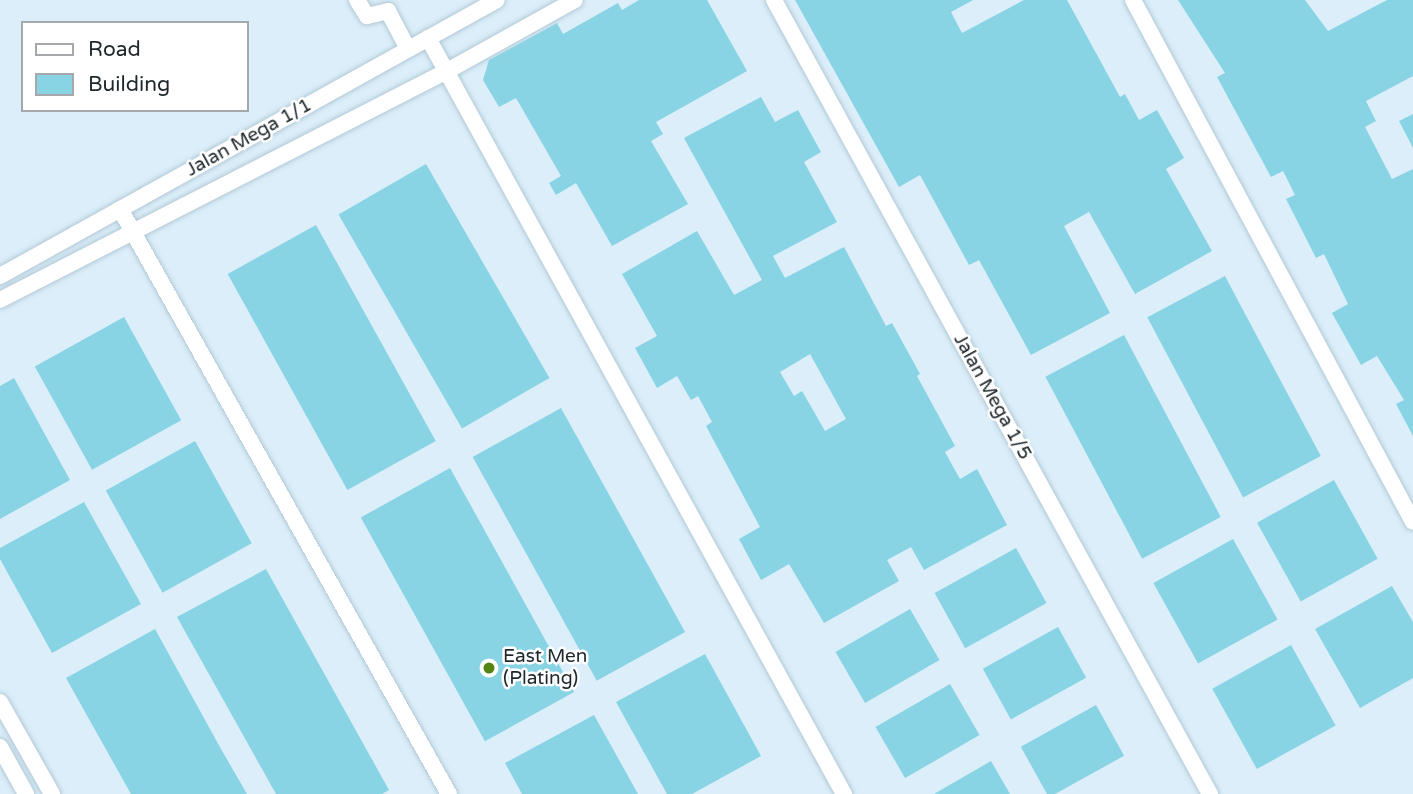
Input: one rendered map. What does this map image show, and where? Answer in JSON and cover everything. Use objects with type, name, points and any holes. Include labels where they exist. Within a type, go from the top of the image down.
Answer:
[{"type":"street","points":[[357,0],[367,16],[388,11],[408,50]]},
{"type":"street","name":"Jalan Mega 1/1","points":[[0,276],[497,0]]},
{"type":"street","points":[[0,300],[447,71],[575,0]]},
{"type":"street","name":"Jalan Mega 1/5","points":[[774,0],[1210,794]]},
{"type":"street","points":[[1133,0],[1413,522]]},
{"type":"street","points":[[428,38],[844,794]]},
{"type":"street","points":[[120,209],[135,230],[449,794]]},
{"type":"street","points":[[0,702],[52,794]]},
{"type":"street","points":[[0,747],[26,794]]},
{"type":"shaded area","points":[[0,0],[1413,0],[1413,794],[0,794]]},
{"type":"building","points":[[639,0],[707,0],[747,71],[656,122],[663,134],[651,141],[688,204],[612,246],[576,183],[556,195],[549,183],[561,176],[516,98],[499,107],[483,80],[489,60],[557,23],[563,34],[618,3],[622,10]]},
{"type":"building","points":[[795,0],[973,0],[951,12],[962,33],[1024,0],[1067,0],[1120,97],[1125,94],[1139,120],[1157,110],[1184,158],[1166,169],[1212,251],[1135,294],[1089,212],[1064,226],[1110,313],[1031,355],[979,260],[969,265],[920,175],[899,187]]},
{"type":"building","points":[[1178,0],[1305,0],[1328,31],[1387,0],[1413,0],[1413,76],[1366,101],[1376,121],[1365,127],[1392,179],[1413,169],[1413,436],[1396,404],[1404,400],[1377,356],[1361,365],[1332,313],[1348,304],[1324,254],[1316,258],[1286,199],[1295,195],[1283,171],[1271,177],[1217,77],[1225,73]]},
{"type":"building","points":[[761,97],[775,122],[798,110],[821,152],[804,162],[837,222],[773,256],[785,278],[844,247],[886,326],[892,323],[920,374],[917,376],[955,446],[945,452],[960,479],[977,469],[1007,525],[924,570],[911,547],[887,560],[899,581],[824,623],[789,564],[761,580],[739,539],[760,527],[706,426],[712,422],[698,396],[691,400],[677,376],[657,388],[635,348],[657,336],[622,274],[697,231],[734,295],[762,280],[684,138]],"holes":[[[810,354],[846,419],[825,431],[802,391],[794,396],[780,372]]]},
{"type":"building","points":[[1413,114],[1413,148],[1399,121]]},
{"type":"building","points":[[426,164],[550,378],[462,428],[339,215]]},
{"type":"building","points":[[316,225],[436,441],[347,490],[228,274]]},
{"type":"building","points":[[1225,276],[1321,456],[1243,497],[1147,317]]},
{"type":"building","points":[[124,317],[181,420],[92,470],[35,366]]},
{"type":"building","points":[[1124,335],[1221,517],[1142,559],[1045,377]]},
{"type":"building","points":[[14,378],[70,480],[0,519],[0,386]]},
{"type":"building","points":[[561,408],[685,632],[597,681],[473,457]]},
{"type":"building","points":[[195,441],[252,543],[163,593],[106,490]]},
{"type":"building","points":[[450,468],[574,692],[485,741],[361,517]]},
{"type":"building","points":[[1334,480],[1378,559],[1301,601],[1257,523]]},
{"type":"building","points":[[84,502],[141,604],[52,653],[0,559],[0,548]]},
{"type":"building","points":[[1233,539],[1278,619],[1198,664],[1153,583]]},
{"type":"building","points":[[1016,548],[1047,603],[965,648],[935,593]]},
{"type":"building","points":[[266,569],[389,790],[382,794],[276,794],[177,617]]},
{"type":"building","points":[[1392,586],[1413,622],[1413,678],[1360,708],[1315,629]]},
{"type":"building","points":[[910,609],[940,660],[865,703],[836,652]]},
{"type":"building","points":[[1058,627],[1086,678],[1011,719],[983,669]]},
{"type":"building","points":[[155,629],[247,794],[131,794],[66,678]]},
{"type":"building","points":[[1291,645],[1336,725],[1257,769],[1212,689]]},
{"type":"building","points":[[705,654],[761,756],[692,794],[667,794],[616,702]]},
{"type":"building","points":[[950,684],[979,735],[905,778],[876,727]]},
{"type":"building","points":[[1096,705],[1124,756],[1055,794],[1047,794],[1021,747]]},
{"type":"building","points":[[594,715],[638,794],[522,794],[505,763]]},
{"type":"building","points":[[991,761],[1010,794],[934,794]]},
{"type":"place","name":"East Men (Plating)","points":[[489,668]]}]
